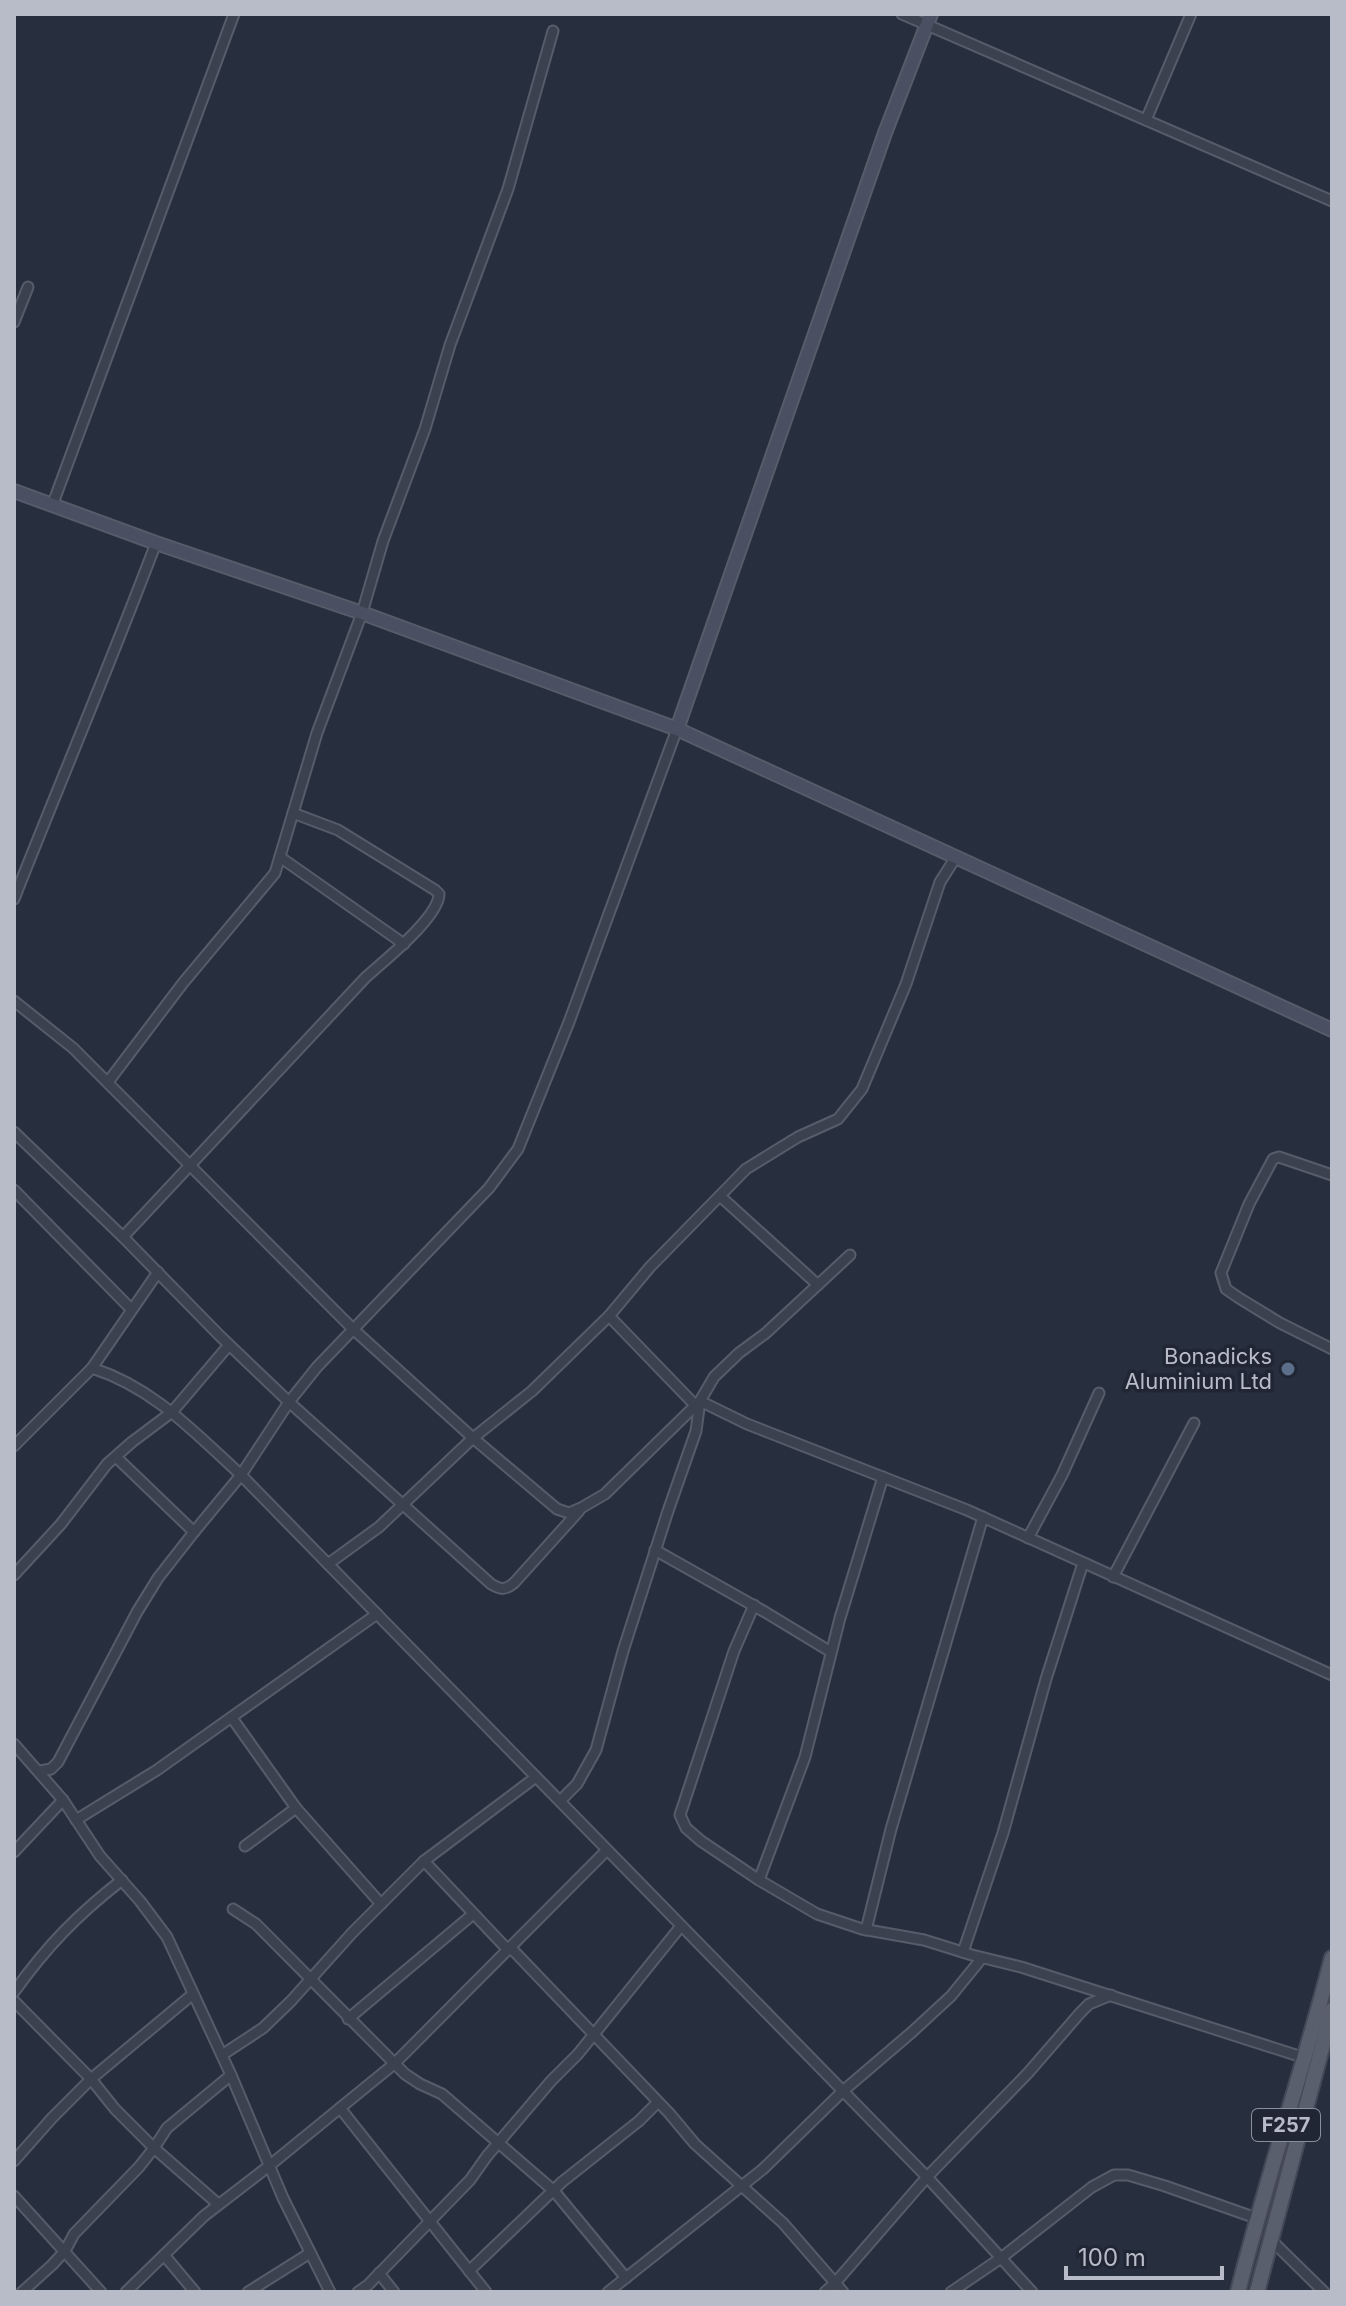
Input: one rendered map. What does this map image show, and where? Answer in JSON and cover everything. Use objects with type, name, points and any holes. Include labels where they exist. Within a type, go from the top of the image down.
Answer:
[{"type":"main road","name":"F257","points":[[1238,2292],[1256,2218],[1327,1996],[1332,1958]]},
{"type":"main road","name":"F257","points":[[1257,2292],[1332,2010]]},
{"type":"street","points":[[52,506],[234,14]]},
{"type":"street","points":[[902,14],[929,20],[1332,201]]},
{"type":"street","points":[[1146,120],[1191,14]]},
{"type":"street","points":[[40,1771],[51,1769],[58,1762],[158,1578],[241,1475],[289,1402],[317,1367],[489,1188],[518,1149],[569,1022],[677,729],[885,133],[929,20]]},
{"type":"street","points":[[108,1082],[183,983],[275,873],[317,733],[362,613],[383,541],[425,429],[450,345],[508,189],[553,31]]},
{"type":"street","points":[[14,322],[28,287]]},
{"type":"street","points":[[14,491],[362,613],[677,729],[1332,1030]]},
{"type":"street","points":[[14,899],[156,543]]},
{"type":"street","points":[[123,1237],[366,977],[404,944],[439,903],[439,894],[338,830],[293,813]]},
{"type":"street","points":[[280,857],[404,944]]},
{"type":"street","points":[[328,1564],[379,1527],[473,1438],[532,1391],[609,1316],[650,1267],[746,1169],[798,1137],[838,1119],[862,1089],[906,984],[940,882],[956,857]]},
{"type":"street","points":[[14,1001],[73,1048],[353,1329],[473,1438],[557,1509],[569,1513],[605,1494],[698,1403],[714,1377],[850,1255]]},
{"type":"street","points":[[14,1132],[289,1402],[491,1584],[500,1589],[514,1583],[581,1508]]},
{"type":"street","points":[[1332,1175],[1279,1157],[1273,1159],[1249,1204],[1221,1273],[1226,1289],[1239,1298],[1332,1349]]},
{"type":"street","points":[[14,1190],[131,1309]]},
{"type":"street","points":[[720,1196],[818,1285]]},
{"type":"street","points":[[14,1446],[92,1368],[158,1272]]},
{"type":"street","points":[[609,1316],[698,1403],[983,1517],[1332,1675]]},
{"type":"street","points":[[14,1575],[61,1524],[107,1464],[172,1412],[229,1345]]},
{"type":"street","points":[[92,1368],[118,1377],[172,1412],[241,1475],[927,2177],[1032,2292]]},
{"type":"street","points":[[1028,1538],[1062,1475],[1099,1393]]},
{"type":"street","points":[[560,1801],[577,1784],[596,1750],[623,1651],[696,1431],[698,1403]]},
{"type":"street","points":[[1113,1577],[1194,1423]]},
{"type":"street","points":[[116,1457],[194,1532]]},
{"type":"street","points":[[759,1880],[805,1757],[831,1652],[883,1477]]},
{"type":"street","points":[[866,1930],[895,1814],[983,1517]]},
{"type":"street","points":[[655,1550],[831,1652]]},
{"type":"street","points":[[963,1952],[1003,1833],[1046,1679],[1083,1563]]},
{"type":"street","points":[[754,1605],[734,1651],[680,1815],[686,1828],[701,1841],[817,1914],[866,1930],[924,1940],[1021,1967],[1305,2058]]},
{"type":"street","points":[[76,1820],[157,1770],[377,1614]]},
{"type":"street","points":[[232,1718],[296,1808],[381,1904]]},
{"type":"street","points":[[14,1744],[63,1800],[100,1856],[167,1937],[269,2166],[330,2292]]},
{"type":"street","points":[[222,2055],[263,2028],[424,1861],[536,1777]]},
{"type":"street","points":[[14,1852],[63,1800]]},
{"type":"street","points":[[245,1846],[296,1808]]},
{"type":"street","points":[[126,2292],[218,2204],[394,2064],[607,1850]]},
{"type":"street","points":[[424,1861],[472,1915],[658,2102],[695,2144],[783,2223],[843,2292]]},
{"type":"street","points":[[14,1992],[64,1930],[122,1880]]},
{"type":"street","points":[[233,1909],[256,1924],[394,2064],[420,2084],[442,2094],[554,2191],[626,2278]]},
{"type":"street","points":[[348,2019],[472,1915]]},
{"type":"street","points":[[358,2292],[470,2180],[487,2156],[593,2036],[681,1926]]},
{"type":"street","points":[[608,2292],[763,2169],[843,2091],[951,1996],[982,1958]]},
{"type":"street","points":[[14,2161],[91,2079],[193,1994]]},
{"type":"street","points":[[825,2292],[927,2177],[1028,2073],[1089,2004],[1111,1995]]},
{"type":"street","points":[[14,2001],[154,2148],[218,2204]]},
{"type":"street","points":[[22,2292],[65,2251],[74,2234],[139,2167],[167,2128],[231,2075]]},
{"type":"street","points":[[469,2271],[562,2182],[639,2121],[658,2102]]},
{"type":"street","points":[[340,2108],[486,2292]]},
{"type":"street","points":[[951,2292],[1001,2258],[1092,2187],[1114,2175],[1128,2175],[1165,2186],[1256,2218]]},
{"type":"street","points":[[14,2196],[101,2292]]},
{"type":"street","points":[[1271,2240],[1324,2292]]},
{"type":"street","points":[[248,2292],[310,2253]]},
{"type":"street","points":[[164,2255],[195,2292]]},
{"type":"street","points":[[379,2273],[394,2292]]},
{"type":"place","name":"Bonadicks Aluminium Ltd","points":[[1288,1369]]}]
